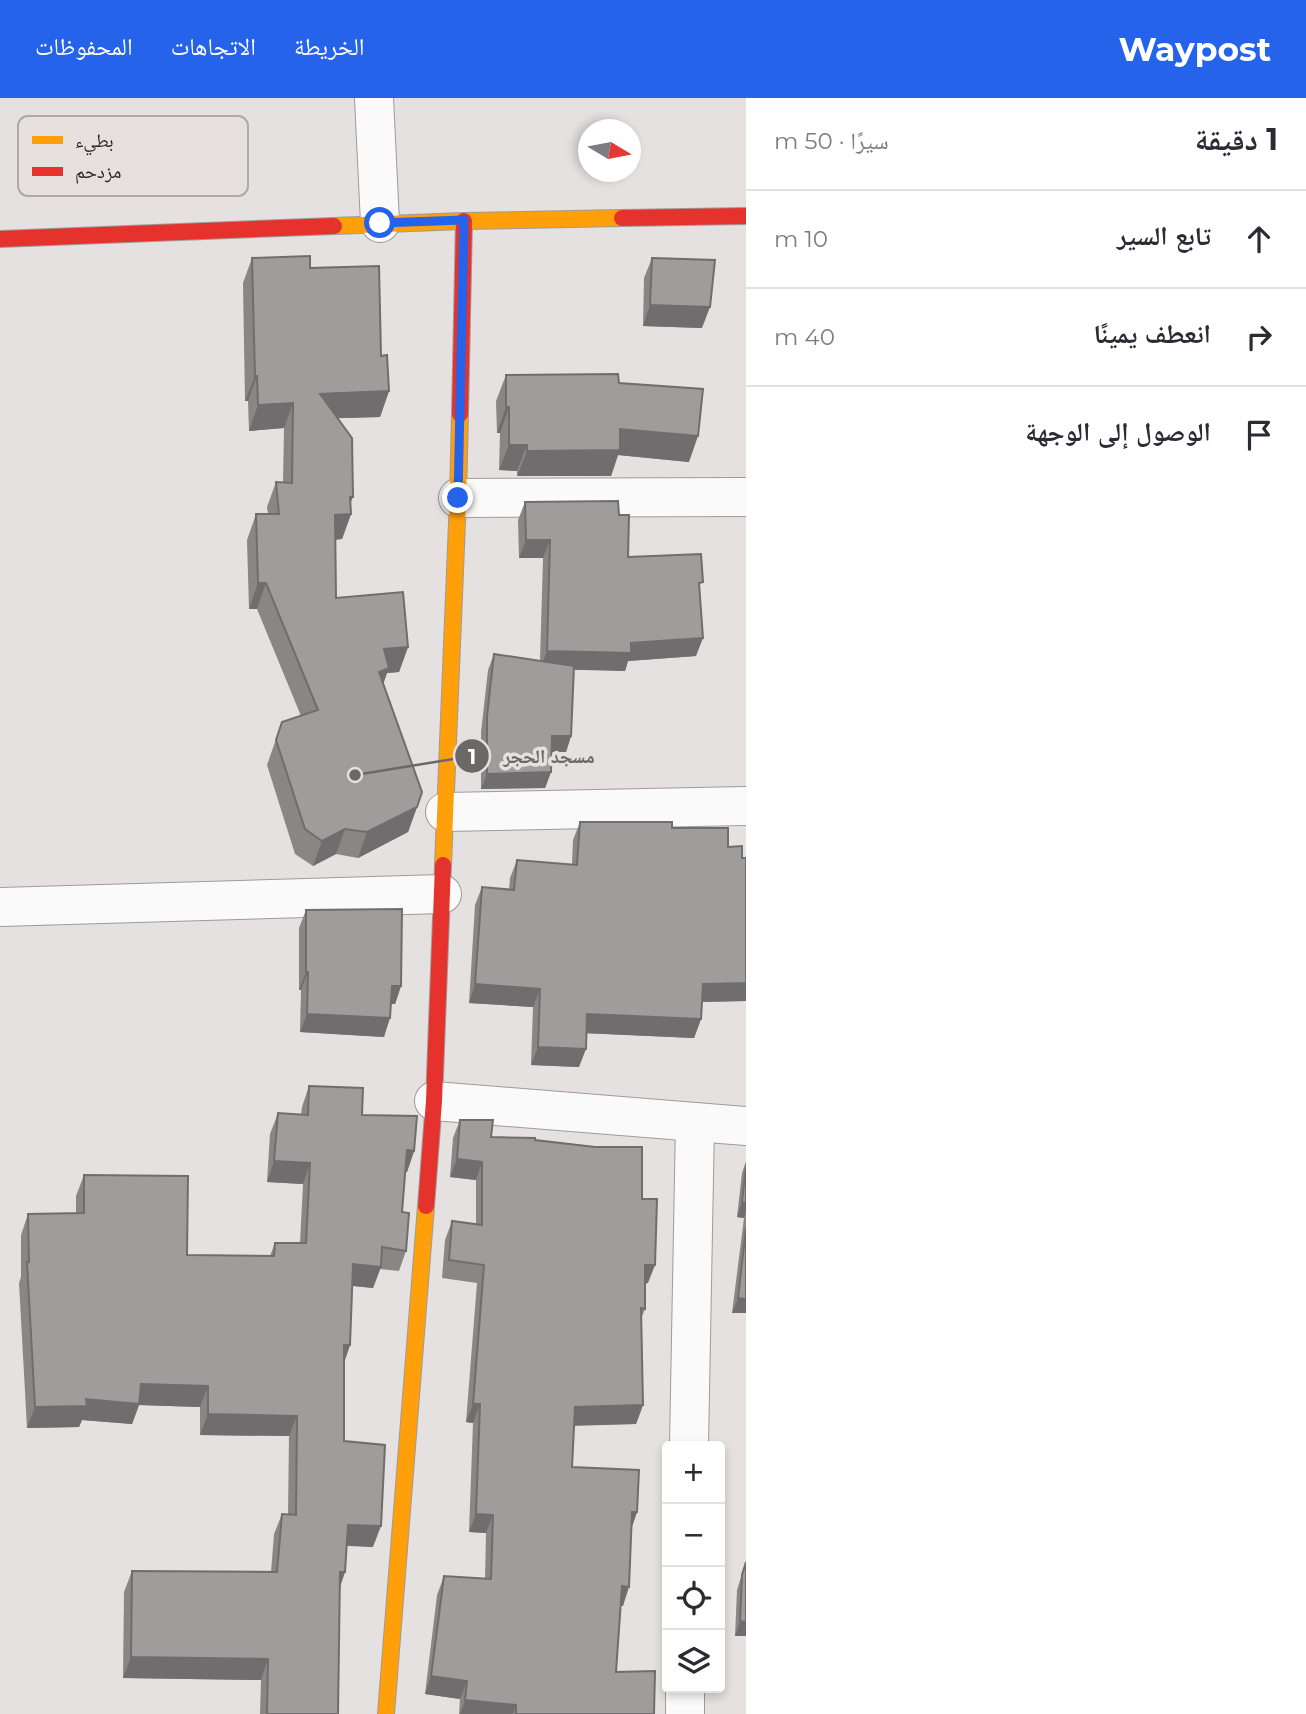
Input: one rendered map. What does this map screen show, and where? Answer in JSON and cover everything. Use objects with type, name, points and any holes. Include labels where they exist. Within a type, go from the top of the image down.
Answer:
[{"type":"street","points":[[374,98],[380,223]]},
{"type":"street","points":[[0,239],[464,220],[746,216]]},
{"type":"street","points":[[386,1714],[434,1101],[458,498],[464,220]]},
{"type":"street","points":[[458,498],[746,497]]},
{"type":"street","points":[[445,812],[746,806]]},
{"type":"street","points":[[0,907],[442,894]]},
{"type":"street","points":[[434,1101],[746,1126]]},
{"type":"street","points":[[690,1441],[695,1122]]},
{"type":"street","points":[[685,1693],[685,1714]]},
{"type":"building","points":[[310,256],[310,268],[379,266],[381,356],[387,355],[389,391],[320,394],[352,438],[351,514],[335,515],[336,598],[403,592],[408,647],[384,649],[389,668],[379,672],[422,792],[417,807],[367,832],[345,829],[322,841],[305,829],[276,740],[282,722],[318,710],[266,583],[258,583],[256,514],[279,514],[276,482],[292,483],[293,403],[258,405],[252,258]]},
{"type":"building","points":[[652,258],[715,260],[710,307],[650,305]]},
{"type":"building","points":[[618,374],[619,383],[703,389],[698,436],[620,429],[620,450],[527,451],[527,445],[509,445],[506,375]]},
{"type":"building","points":[[618,501],[619,515],[629,515],[628,557],[701,554],[703,582],[699,583],[703,638],[631,643],[631,653],[547,651],[550,540],[526,540],[525,502]]},
{"type":"building","points":[[494,654],[574,666],[571,736],[552,736],[551,772],[487,774],[487,716]]},
{"type":"building","points":[[580,822],[672,822],[672,828],[728,828],[728,847],[742,846],[742,858],[746,858],[746,983],[703,984],[701,1019],[587,1014],[586,1049],[538,1047],[540,989],[475,984],[482,887],[514,890],[517,860],[577,865]]},
{"type":"building","points":[[402,909],[401,986],[392,986],[390,1018],[307,1014],[306,910]]},
{"type":"building","points":[[309,1086],[363,1088],[362,1115],[417,1116],[414,1151],[407,1150],[402,1212],[409,1213],[406,1251],[382,1247],[381,1267],[353,1264],[350,1345],[344,1345],[344,1441],[385,1445],[381,1526],[348,1525],[345,1572],[340,1572],[338,1714],[267,1714],[268,1659],[131,1657],[132,1571],[277,1572],[282,1514],[296,1515],[297,1416],[208,1414],[208,1386],[141,1384],[139,1404],[86,1399],[87,1406],[35,1407],[27,1262],[28,1214],[84,1213],[84,1175],[188,1176],[187,1255],[274,1256],[275,1243],[306,1243],[310,1163],[274,1161],[278,1113],[308,1115]]},
{"type":"building","points":[[460,1120],[493,1120],[491,1137],[535,1138],[595,1147],[642,1147],[642,1199],[657,1199],[655,1265],[645,1265],[645,1309],[641,1308],[643,1405],[575,1407],[572,1467],[639,1470],[637,1512],[632,1512],[629,1587],[622,1586],[616,1672],[655,1671],[654,1714],[516,1714],[516,1705],[465,1700],[467,1681],[431,1676],[444,1576],[491,1579],[493,1515],[476,1514],[480,1404],[473,1404],[484,1265],[449,1260],[452,1221],[482,1225],[482,1162],[457,1159]]},
{"type":"building","points":[[746,1167],[746,1203],[742,1202]]},
{"type":"building","points":[[746,1228],[746,1299],[738,1298]]},
{"type":"building","points":[[746,1562],[746,1622],[740,1621],[742,1575]]},
{"type":"traffic: slow","points":[[334,226],[622,218]]},
{"type":"traffic: slow","points":[[443,865],[460,414]]},
{"type":"traffic: slow","points":[[386,1714],[426,1206]]},
{"type":"traffic: jam","points":[[622,218],[746,216]]},
{"type":"traffic: jam","points":[[460,414],[464,221]]},
{"type":"traffic: jam","points":[[0,239],[334,226]]},
{"type":"traffic: jam","points":[[426,1206],[434,1101],[443,865]]},
{"type":"place","name":"مسجد الحجر","points":[[355,775]]},
{"type":"route","points":[[380,223],[464,220],[458,498]]}]
